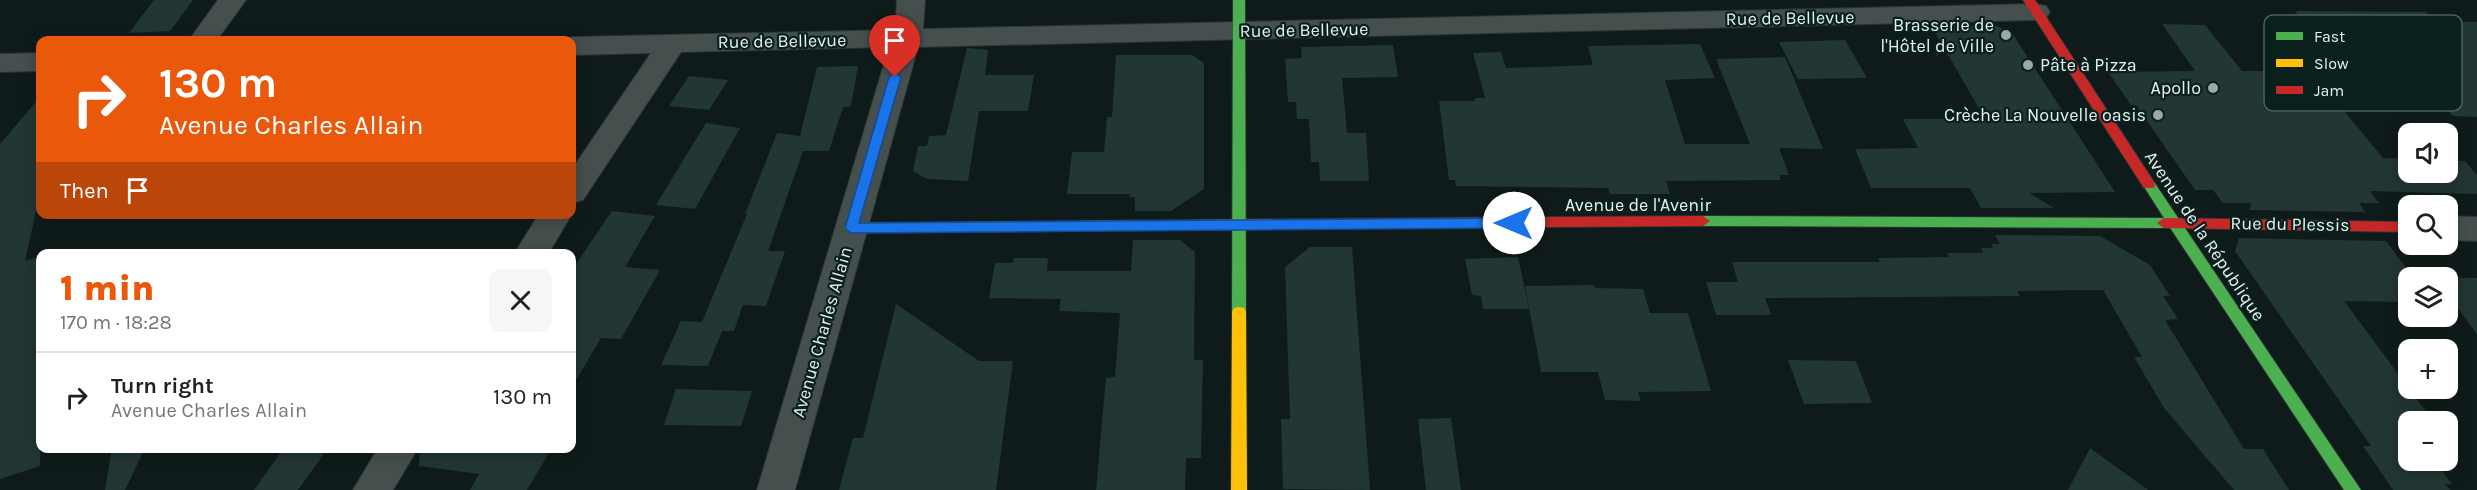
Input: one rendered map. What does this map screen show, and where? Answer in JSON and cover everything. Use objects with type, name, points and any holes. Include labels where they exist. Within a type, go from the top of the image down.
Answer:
[{"type":"street","points":[[205,36],[232,0]]},
{"type":"street","name":"Avenue Charles Allain","points":[[776,490],[910,26],[911,0]]},
{"type":"street","points":[[1239,0],[1239,490]]},
{"type":"street","name":"Rue de Bellevue","points":[[576,46],[1240,31],[2033,6]]},
{"type":"street","name":"Avenue de la République","points":[[2033,6],[2172,221],[2353,490]]},
{"type":"street","points":[[576,186],[672,44]]},
{"type":"street","points":[[0,63],[36,62]]},
{"type":"street","points":[[533,249],[553,219]]},
{"type":"street","name":"Avenue de l'Avenir","points":[[851,228],[2172,221]]},
{"type":"street","name":"Rue du Plessis","points":[[2172,221],[2398,227]]},
{"type":"street","points":[[2458,228],[2477,229]]},
{"type":"street","points":[[372,490],[396,453]]},
{"type":"building","points":[[154,0],[193,0],[170,31],[129,33]]},
{"type":"building","points":[[2295,11],[2426,12],[2429,15],[2298,15]]},
{"type":"building","points":[[2462,22],[2477,22],[2477,117],[2453,116],[2449,111],[2462,111]]},
{"type":"building","points":[[2162,24],[2205,25],[2242,71],[2264,71],[2264,111],[2344,111],[2383,158],[2398,159],[2398,183],[2458,183],[2458,161],[2465,161],[2477,175],[2477,194],[2370,191],[2379,203],[2359,203],[2365,212],[2249,210],[2251,203],[2223,203],[2213,190],[2195,190],[2136,105],[2131,105],[2108,72],[2195,71]]},
{"type":"building","points":[[1995,25],[2012,33],[2115,192],[2029,193],[2054,208],[1981,208],[1970,188],[1871,188],[1855,149],[1918,148],[1903,119],[1985,119],[1932,27]]},
{"type":"building","points":[[1845,40],[1867,78],[1798,79],[1779,42]]},
{"type":"building","points":[[1700,44],[1715,78],[1665,80],[1685,144],[1750,144],[1716,59],[1785,57],[1823,149],[1779,148],[1789,175],[1779,175],[1781,180],[1666,181],[1670,194],[1610,194],[1608,188],[1456,186],[1455,180],[1449,180],[1439,101],[1475,101],[1475,98],[1485,98],[1473,53],[1501,52],[1506,68],[1593,65],[1588,46]]},
{"type":"building","points":[[1393,45],[1398,77],[1342,78],[1347,133],[1366,133],[1369,181],[1320,181],[1319,162],[1311,162],[1309,119],[1297,119],[1296,102],[1288,102],[1285,59],[1302,58],[1301,47]]},
{"type":"building","points":[[967,48],[988,50],[985,75],[1034,75],[1028,111],[979,111],[968,181],[927,179],[913,171],[918,146],[927,146],[929,136],[946,135]]},
{"type":"building","points":[[1116,55],[1192,55],[1204,63],[1204,189],[1171,211],[1135,211],[1135,197],[1129,197],[1130,194],[1067,194],[1072,152],[1104,152],[1107,117],[1112,117]]},
{"type":"building","points":[[858,66],[851,106],[843,107],[829,151],[803,151],[768,251],[785,251],[766,306],[743,305],[734,331],[722,331],[708,366],[661,365],[681,321],[702,322],[747,214],[745,214],[777,133],[800,136],[817,67]]},
{"type":"building","points":[[689,76],[728,80],[709,110],[669,106]]},
{"type":"building","points":[[36,102],[36,211],[25,261],[36,258],[36,453],[40,453],[40,466],[0,479],[0,144]]},
{"type":"building","points":[[706,123],[740,128],[695,209],[656,205]]},
{"type":"building","points":[[612,211],[655,216],[625,267],[660,270],[621,339],[601,338],[576,380],[576,264]]},
{"type":"building","points":[[1995,235],[2100,236],[2150,265],[2170,296],[2163,296],[2178,319],[2165,320],[2244,449],[2263,449],[2289,490],[2234,490],[2164,408],[2134,357],[2142,357],[2103,290],[2017,291],[2020,296],[1765,298],[1771,315],[1716,315],[1706,282],[1738,282],[1732,262],[1880,262],[1878,258],[1950,257],[1947,253],[1983,253],[1981,248],[1993,248],[1991,244],[2000,244]]},
{"type":"building","points":[[2239,238],[2386,241],[2405,267],[2398,267],[2398,302],[2344,301],[2398,374],[2398,399],[2417,399],[2426,411],[2398,411],[2398,471],[2442,471],[2452,484],[2445,484],[2450,490],[2393,490],[2363,446],[2371,446],[2235,251]]},
{"type":"building","points":[[1133,240],[1180,240],[1195,252],[1194,360],[1203,360],[1201,458],[1186,458],[1185,490],[1096,490],[1106,378],[1115,377],[1120,313],[1059,311],[1061,299],[989,298],[995,263],[1013,263],[1014,258],[1048,258],[1047,271],[1131,271]]},
{"type":"building","points":[[1310,247],[1352,247],[1370,490],[1283,489],[1281,419],[1290,419],[1285,267]]},
{"type":"building","points":[[1518,257],[1529,309],[1483,309],[1481,296],[1472,295],[1465,259]]},
{"type":"building","points":[[2458,278],[2477,278],[2477,334],[2458,308]]},
{"type":"building","points":[[1594,285],[1595,288],[1643,289],[1650,313],[1688,313],[1711,391],[1638,392],[1641,401],[1605,400],[1598,372],[1541,372],[1525,286]]},
{"type":"building","points":[[896,304],[979,361],[1013,361],[996,490],[839,490],[853,438],[863,438]]},
{"type":"building","points":[[1788,360],[1856,361],[1872,403],[1804,404]]},
{"type":"building","points":[[676,389],[752,391],[741,426],[664,425]]},
{"type":"building","points":[[1451,418],[1461,490],[1426,490],[1418,419]]},
{"type":"building","points":[[2090,448],[2148,490],[2068,490]]},
{"type":"building","points":[[111,453],[143,453],[125,490],[105,490]]},
{"type":"building","points":[[280,453],[324,453],[298,490],[254,490]]},
{"type":"building","points":[[420,453],[549,453],[527,490],[470,490],[479,474],[419,466]]},
{"type":"traffic: fast","points":[[1239,0],[1239,312]]},
{"type":"traffic: fast","points":[[2149,185],[2353,490]]},
{"type":"traffic: fast","points":[[1703,221],[2164,223]]},
{"type":"traffic: slow","points":[[851,228],[1311,224]]},
{"type":"traffic: slow","points":[[1239,312],[1239,490]]},
{"type":"traffic: jam","points":[[2029,0],[2149,185]]},
{"type":"traffic: jam","points":[[1311,224],[1703,221]]},
{"type":"traffic: jam","points":[[2164,223],[2398,227]]},
{"type":"place","name":"Brasserie de l'Hôtel de Ville","points":[[2006,35]]},
{"type":"place","name":"Pâte à Pizza","points":[[2028,65]]},
{"type":"place","name":"Apollo","points":[[2213,88]]},
{"type":"place","name":"Crèche La Nouvelle oasis","points":[[2158,115]]},
{"type":"route","points":[[895,77],[851,228],[1514,223]]}]
